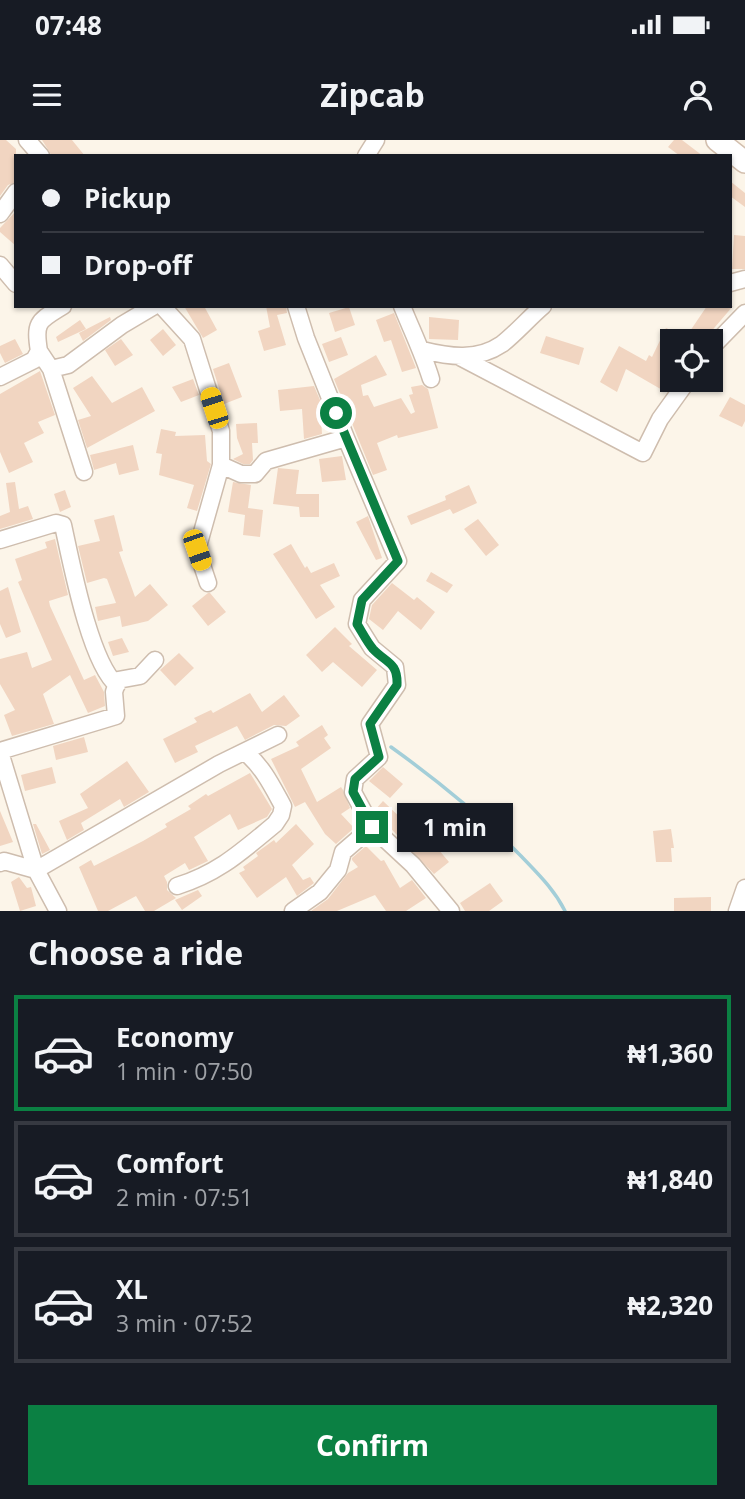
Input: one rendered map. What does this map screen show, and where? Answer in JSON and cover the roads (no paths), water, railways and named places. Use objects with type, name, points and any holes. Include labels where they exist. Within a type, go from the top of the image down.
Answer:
[{"type":"main road","points":[[717,140],[745,162]]},
{"type":"street","points":[[27,140],[39,154]]},
{"type":"street","points":[[0,265],[14,282]]},
{"type":"street","points":[[55,308],[35,313],[39,351],[51,369],[84,472]]},
{"type":"street","points":[[51,369],[68,365],[122,325],[151,308]]},
{"type":"street","points":[[164,308],[192,340],[221,431],[221,465],[197,550],[208,583]]},
{"type":"street","points":[[297,308],[345,438],[398,561],[362,600],[357,624],[372,648],[395,667],[397,685],[370,724],[379,757],[355,779],[353,792],[372,827],[413,865],[451,911]]},
{"type":"street","points":[[403,308],[415,340],[422,350],[431,379]]},
{"type":"street","points":[[422,350],[472,357],[502,344],[541,308]]},
{"type":"street","points":[[723,336],[745,313]]},
{"type":"street","points":[[0,377],[34,360],[39,351]]},
{"type":"street","points":[[460,357],[643,453],[660,419],[679,392]]},
{"type":"street","points":[[221,465],[241,474],[256,474],[266,461],[345,438]]},
{"type":"street","points":[[0,540],[56,523],[63,525],[84,615],[106,672],[117,685]]},
{"type":"street","points":[[53,909],[36,870],[0,751],[116,716],[114,692],[118,680],[139,676],[155,660]]},
{"type":"street","points":[[0,863],[4,861],[36,870],[219,764],[278,736]]},
{"type":"street","points":[[177,886],[200,879],[223,866],[275,824],[281,815],[283,806],[264,772],[257,761],[245,752]]},
{"type":"street","points":[[293,911],[320,892],[338,870],[343,852],[372,827]]},
{"type":"street","points":[[737,911],[745,888]]},
{"type":"waterway","points":[[391,747],[425,772],[506,841],[545,882],[565,911]]}]
